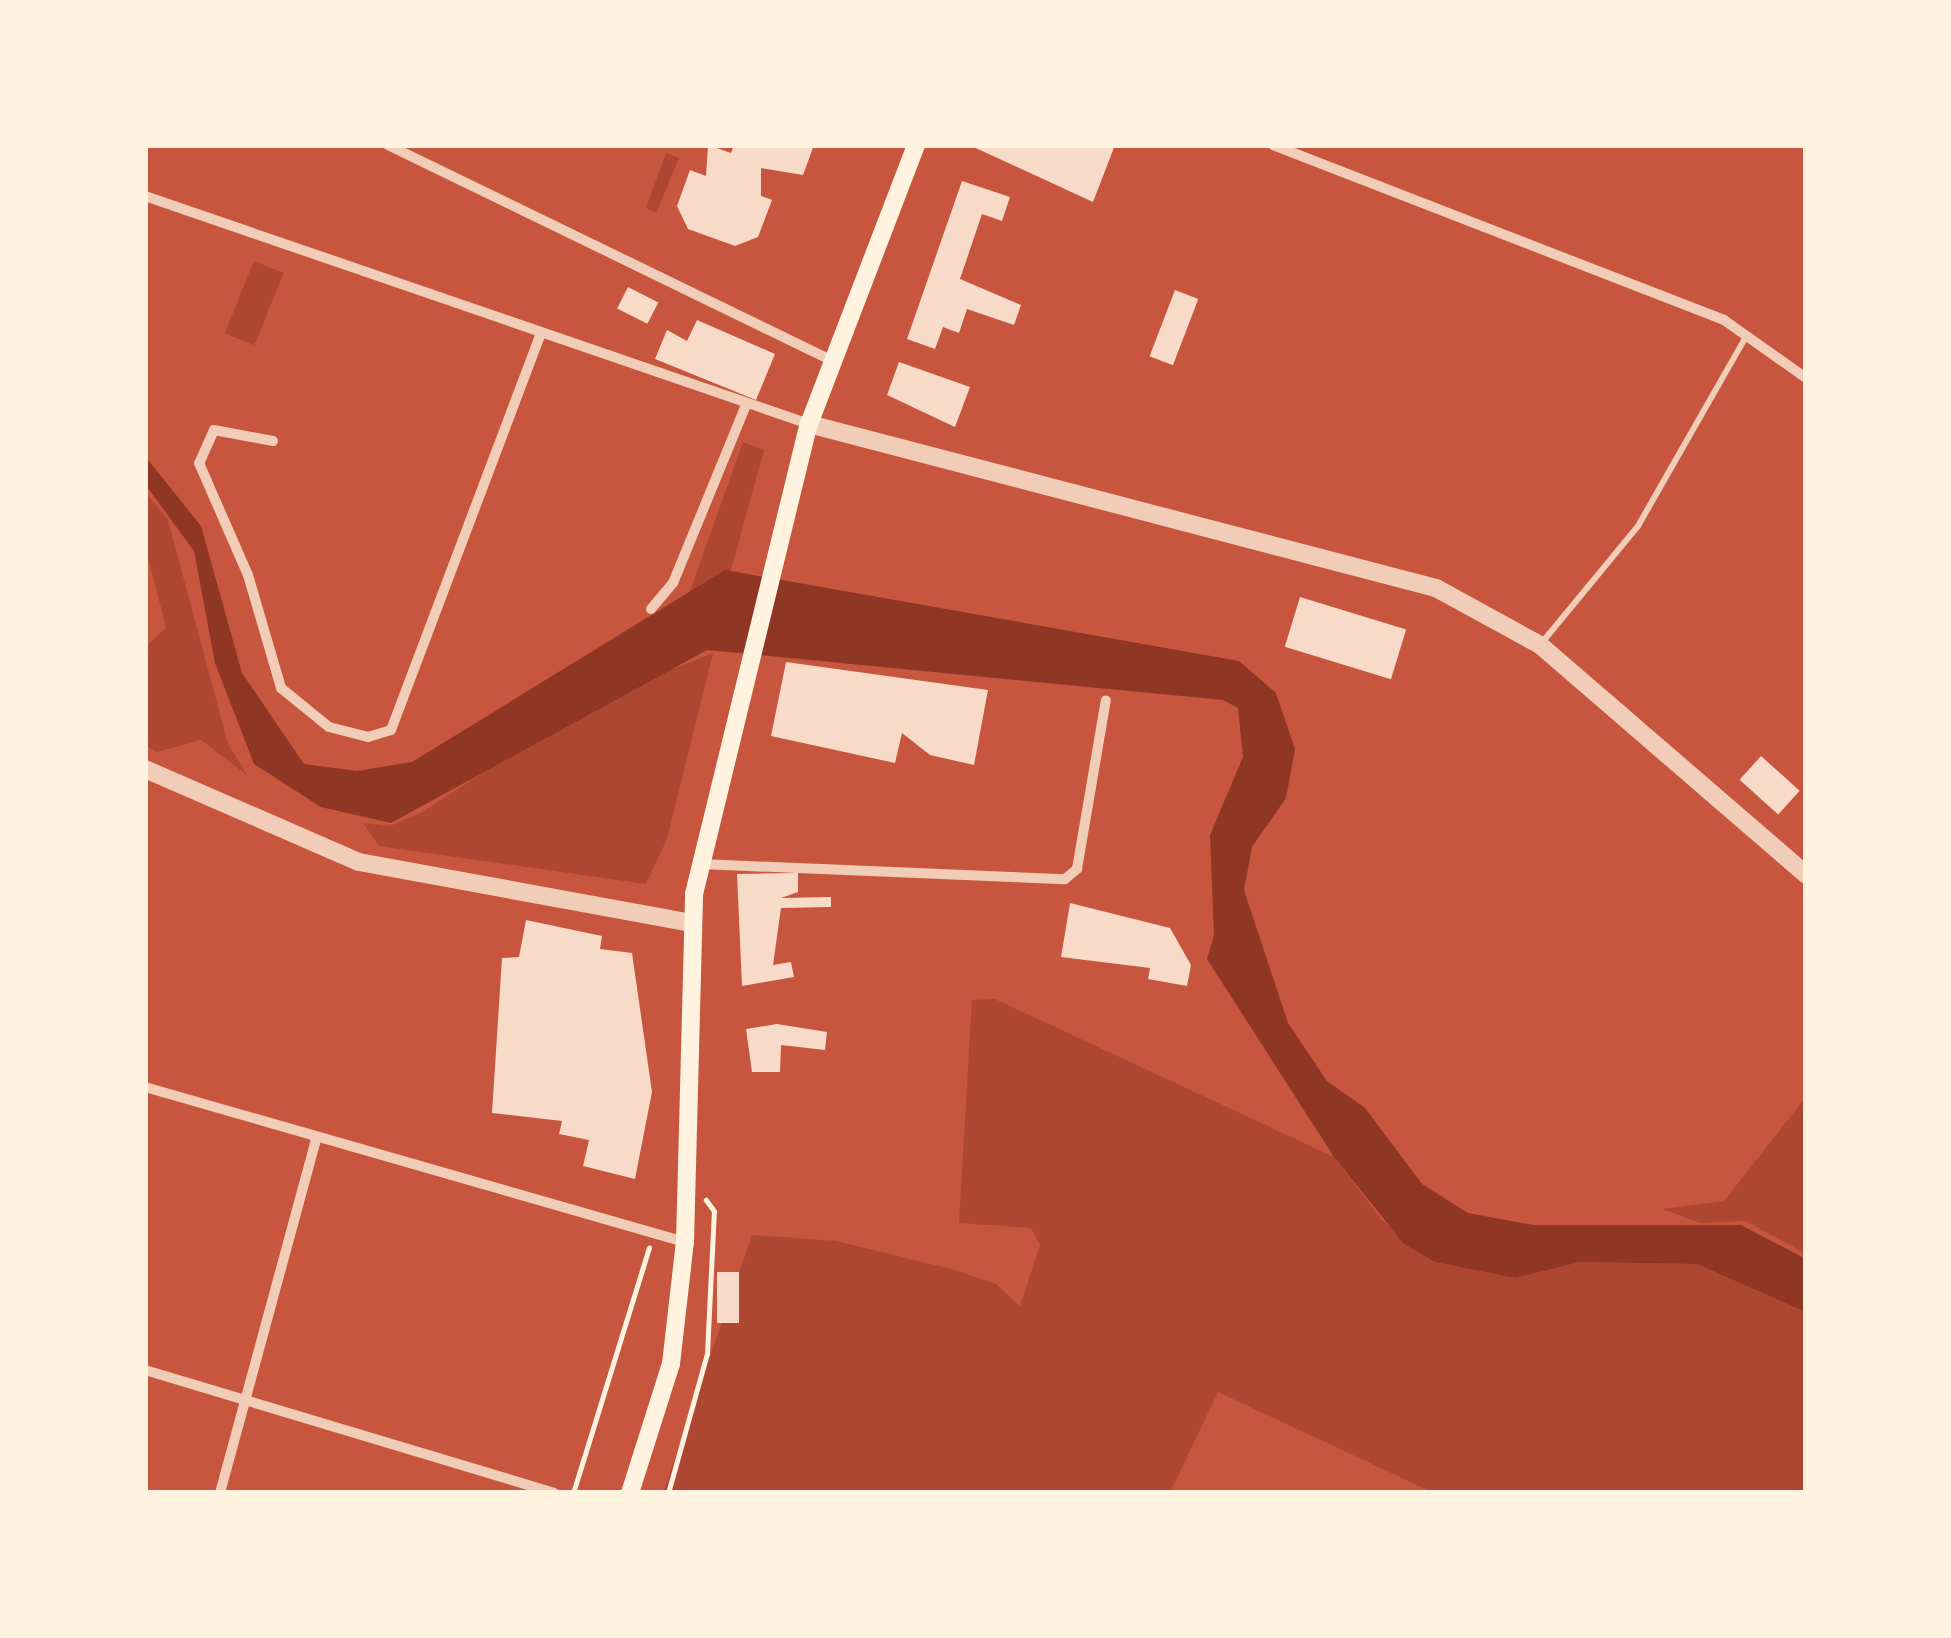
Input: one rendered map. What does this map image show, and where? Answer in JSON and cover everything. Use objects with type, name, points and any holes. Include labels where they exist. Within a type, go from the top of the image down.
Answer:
[{"type":"main road","points":[[630,1493],[671,1364],[686,1242],[692,923],[700,864],[809,424],[916,145]]},
{"type":"street","points":[[388,145],[833,362]]},
{"type":"street","points":[[1273,145],[1747,336],[1806,378]]},
{"type":"street","points":[[145,196],[746,405],[1436,588],[1540,645],[1806,875]]},
{"type":"street","points":[[273,441],[214,430],[199,463],[248,575],[280,688],[301,713],[368,737],[391,730],[541,334]]},
{"type":"street","points":[[651,609],[673,582],[746,405]]},
{"type":"street","points":[[700,864],[1065,879],[1077,869],[1106,700]]},
{"type":"street","points":[[145,768],[360,862],[692,923]]},
{"type":"street","points":[[145,1087],[652,1236],[686,1242]]},
{"type":"street","points":[[220,1493],[318,1137]]},
{"type":"street","points":[[145,1370],[554,1493]]},
{"type":"lane","points":[[1540,645],[1638,526],[1747,336]]},
{"type":"path","points":[[573,1493],[652,1236]]},
{"type":"shaded area","points":[[666,153],[679,158],[656,213],[646,208]]},
{"type":"shaded area","points":[[254,261],[284,273],[254,345],[225,333]]},
{"type":"shaded area","points":[[743,442],[764,450],[731,570],[689,594]]},
{"type":"shaded area","points":[[145,456],[201,526],[242,673],[304,764],[357,771],[412,762],[725,570],[1239,661],[1276,693],[1295,749],[1286,798],[1252,847],[1244,890],[1288,1023],[1327,1081],[1365,1108],[1422,1184],[1468,1213],[1533,1225],[1741,1225],[1806,1259],[1806,1312],[1697,1264],[1580,1262],[1515,1278],[1435,1262],[1404,1244],[1334,1157],[1207,959],[1214,935],[1210,835],[1243,757],[1238,708],[1223,700],[707,650],[391,823],[321,807],[254,764],[215,663],[194,551],[145,484]]},
{"type":"shaded area","points":[[145,492],[168,520],[228,744],[248,776],[201,740],[157,752],[145,745],[145,648],[166,627],[145,546]]},
{"type":"shaded area","points":[[713,653],[667,839],[646,884],[379,846],[363,823],[390,826],[421,813],[591,702]]},
{"type":"shaded area","points":[[995,999],[1334,1157],[1382,1220],[1435,1262],[1515,1278],[1580,1262],[1697,1264],[1803,1310],[1806,1493],[1434,1493],[1218,1392],[1170,1493],[663,1493],[752,1235],[837,1241],[955,1270],[996,1284],[1020,1306],[1040,1245],[1031,1228],[959,1223],[972,1000]]},
{"type":"shaded area","points":[[1806,1097],[1806,1254],[1746,1221],[1700,1223],[1662,1209],[1724,1201]]},
{"type":"building","points":[[708,145],[731,153],[734,145],[814,145],[803,175],[761,168],[761,196],[772,200],[758,237],[735,246],[688,229],[677,206],[690,170],[706,176]]},
{"type":"building","points":[[969,145],[1115,145],[1093,202]]},
{"type":"building","points":[[962,181],[1010,197],[1002,221],[982,214],[960,279],[1021,305],[1014,325],[967,309],[959,333],[943,327],[935,349],[907,339]]},
{"type":"building","points":[[628,287],[658,302],[647,324],[617,308]]},
{"type":"building","points":[[1175,290],[1198,299],[1173,365],[1150,356]]},
{"type":"building","points":[[697,320],[775,354],[756,400],[655,359],[667,330],[687,341]]},
{"type":"building","points":[[899,362],[970,387],[955,427],[887,395]]},
{"type":"building","points":[[1300,597],[1406,629],[1391,679],[1285,647]]},
{"type":"building","points":[[786,662],[988,690],[974,765],[930,755],[902,733],[895,763],[771,736]]},
{"type":"building","points":[[1761,756],[1800,791],[1778,815],[1740,780]]},
{"type":"building","points":[[798,873],[798,892],[781,898],[831,897],[831,907],[781,908],[773,965],[791,962],[794,977],[742,986],[737,874]]},
{"type":"building","points":[[1070,903],[1170,928],[1191,965],[1187,986],[1148,979],[1150,968],[1061,957]]},
{"type":"building","points":[[526,920],[602,936],[600,949],[632,953],[652,1092],[635,1179],[583,1166],[589,1140],[559,1134],[562,1121],[492,1113],[502,958],[519,957]]},
{"type":"building","points":[[777,1024],[827,1032],[825,1050],[781,1045],[780,1072],[752,1072],[746,1029]]},
{"type":"building","points":[[717,1272],[739,1272],[739,1323],[717,1323]]}]
